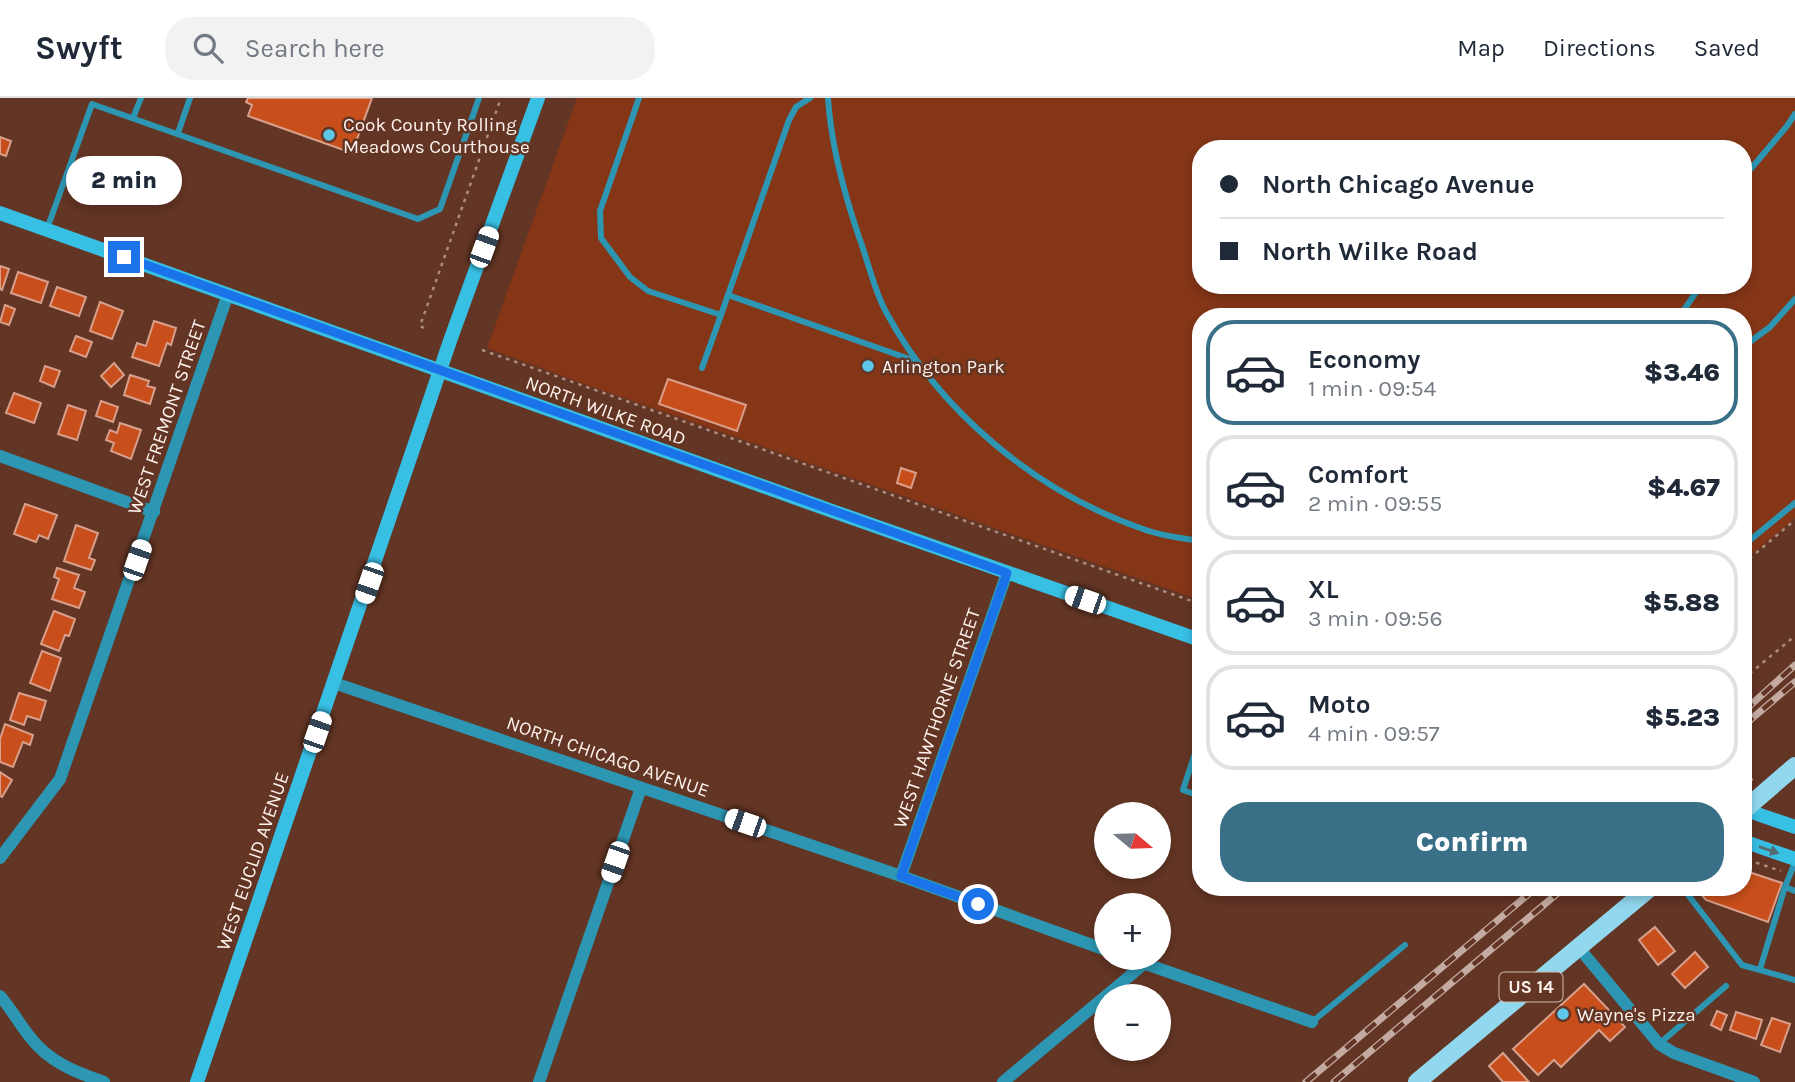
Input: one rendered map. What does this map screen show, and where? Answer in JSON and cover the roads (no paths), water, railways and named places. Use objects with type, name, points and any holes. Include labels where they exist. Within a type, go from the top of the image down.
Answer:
[{"type":"main road","name":"WEST EUCLID AVENUE","points":[[197,1082],[440,371],[538,98]]},
{"type":"main road","name":"NORTH WILKE ROAD","points":[[0,213],[1192,637]]},
{"type":"main road","points":[[1752,803],[1795,766]]},
{"type":"main road","points":[[1752,813],[1795,827]]},
{"type":"main road","points":[[1752,844],[1795,861]]},
{"type":"main road","name":"US 14","points":[[1417,1082],[1640,896]]},
{"type":"street","name":"WEST FREMONT STREET","points":[[1,857],[60,779],[228,294]]},
{"type":"street","points":[[0,456],[154,512]]},
{"type":"street","name":"WEST HAWTHORNE STREET","points":[[901,876],[1007,573]]},
{"type":"street","name":"NORTH CHICAGO AVENUE","points":[[334,682],[901,876],[1094,946]]},
{"type":"street","points":[[539,1082],[641,788]]},
{"type":"street","points":[[1579,948],[1660,1044],[1674,1052],[1754,1082]]},
{"type":"street","points":[[1003,1082],[1137,970]]},
{"type":"street","points":[[1161,970],[1312,1022]]},
{"type":"street","points":[[0,996],[48,1057],[76,1073],[104,1082]]},
{"type":"lane","points":[[133,118],[141,98]]},
{"type":"lane","points":[[178,133],[190,98]]},
{"type":"lane","points":[[46,229],[93,101],[133,118],[418,219],[440,209],[479,98]]},
{"type":"lane","points":[[639,98],[600,211],[601,238],[630,277],[648,291],[721,316]]},
{"type":"lane","points":[[702,368],[789,120],[796,107],[810,98]]},
{"type":"lane","points":[[828,98],[830,125],[850,210],[884,310],[918,362],[951,403],[1010,457],[1075,500],[1145,530],[1192,539]]},
{"type":"lane","points":[[1752,167],[1795,114]]},
{"type":"lane","points":[[728,295],[918,362]]},
{"type":"lane","points":[[1752,340],[1770,327],[1795,299]]},
{"type":"lane","points":[[1752,539],[1795,503]]},
{"type":"lane","points":[[1192,762],[1183,790],[1192,793]]},
{"type":"lane","points":[[1760,969],[1795,861]]},
{"type":"lane","points":[[1786,887],[1795,891]]},
{"type":"lane","points":[[1689,896],[1742,965],[1795,980]]},
{"type":"lane","points":[[1312,1022],[1405,945]]},
{"type":"lane","points":[[1660,1044],[1726,986]]},
{"type":"railway","points":[[1752,704],[1795,665]]},
{"type":"railway","points":[[1752,718],[1795,682]]},
{"type":"railway","points":[[1306,1082],[1526,896]]},
{"type":"railway","points":[[1334,1082],[1554,896]]},
{"type":"place","name":"Cook County Rolling Meadows Courthouse","points":[[329,135]]},
{"type":"place","name":"Arlington Park","points":[[868,366]]},
{"type":"place","name":"Wayne's Pizza","points":[[1563,1014]]}]
